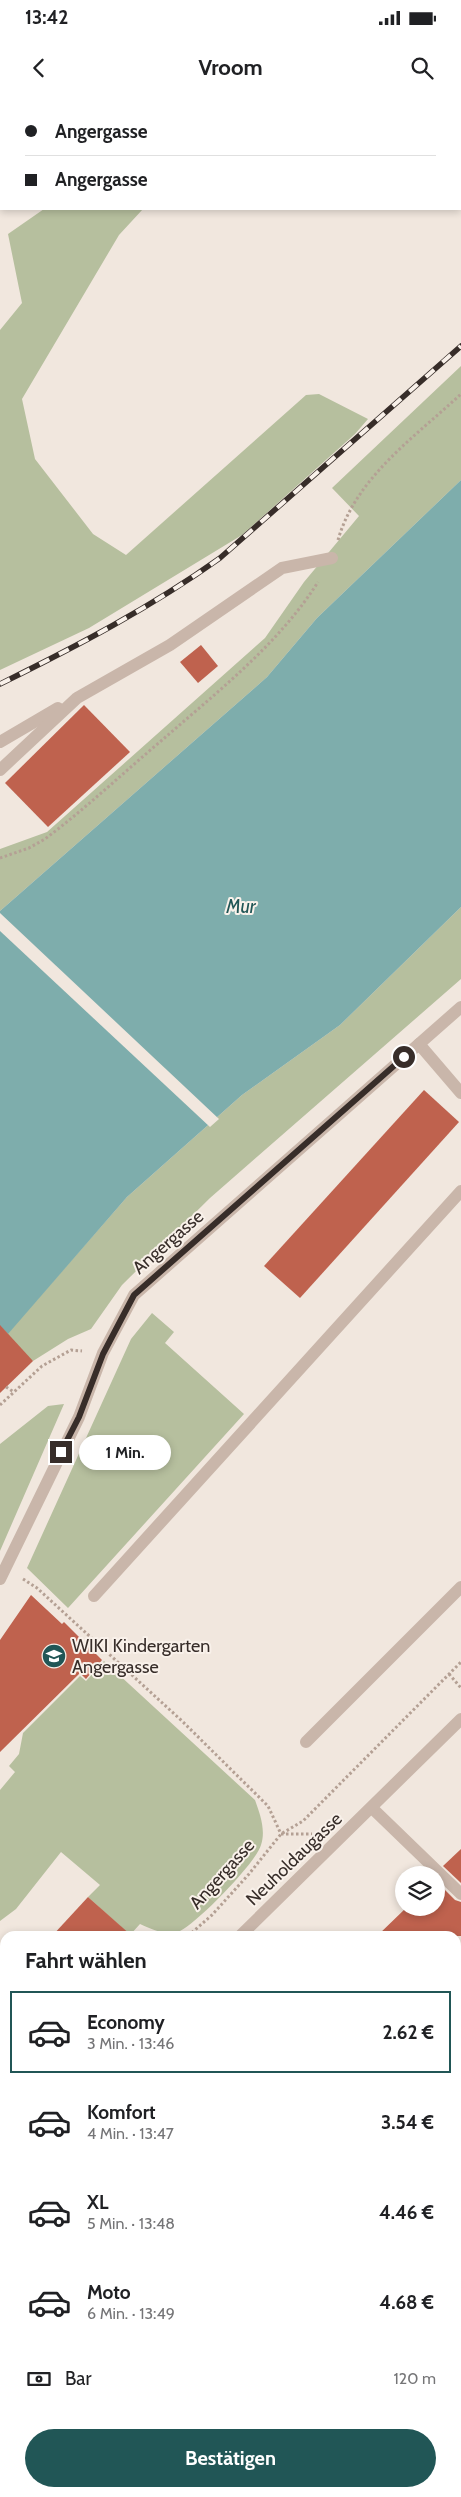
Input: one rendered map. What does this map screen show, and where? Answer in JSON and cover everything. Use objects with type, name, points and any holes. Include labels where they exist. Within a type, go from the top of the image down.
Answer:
[{"type":"street","points":[[0,742],[170,645],[282,568],[332,558]]},
{"type":"street","points":[[0,770],[77,698]]},
{"type":"street","name":"Angergasse","points":[[3,1574],[79,1417],[103,1354],[134,1295],[461,1007]]},
{"type":"street","points":[[419,1044],[461,1093]]},
{"type":"street","points":[[94,1596],[461,1191]]},
{"type":"street","points":[[306,1742],[461,1587]]},
{"type":"street","name":"Neuholdaugasse","points":[[245,1931],[461,1719]]},
{"type":"street","points":[[372,1808],[461,1894]]},
{"type":"path","points":[[0,858],[45,840],[208,700],[269,642],[310,594],[332,558],[342,525],[368,481],[461,394]]},
{"type":"path","points":[[0,1405],[42,1366],[71,1350],[103,1354]]},
{"type":"path","points":[[6,1387],[14,1392]]},
{"type":"path","points":[[3,1574],[37,1588],[182,1721],[268,1806],[281,1834]]},
{"type":"path","name":"Angergasse","points":[[193,1931],[233,1892],[281,1834],[303,1821],[461,1662]]},
{"type":"path","points":[[449,1674],[461,1688]]},
{"type":"green space","points":[[43,210],[142,210],[119,235],[22,399],[35,459],[93,534],[126,555],[306,395],[319,394],[368,419],[355,434],[242,535],[89,628],[0,670],[0,330],[22,303],[8,234]]},
{"type":"green space","points":[[461,366],[461,480],[317,618],[267,677],[0,911],[0,849],[47,832],[265,638],[304,582],[359,516],[332,488]]},
{"type":"green space","points":[[461,907],[461,979],[210,1198],[122,1285],[91,1329],[68,1339],[33,1361],[0,1342],[127,1197],[242,1095],[340,1025]]},
{"type":"green space","points":[[152,1313],[174,1332],[165,1343],[244,1414],[68,1608],[27,1568],[131,1339]]},
{"type":"green space","points":[[64,1404],[0,1551],[0,1444],[48,1406]]},
{"type":"green space","points":[[104,1661],[255,1800],[263,1828],[261,1845],[257,1854],[225,1892],[199,1917],[180,1931],[157,1931],[140,1924],[134,1931],[126,1931],[88,1897],[100,1885],[61,1852],[16,1909],[0,1921],[0,1790],[15,1772],[9,1766],[19,1754],[23,1733],[80,1676],[86,1681]]},
{"type":"water","name":"Mur","points":[[461,480],[461,907],[340,1025],[242,1095],[127,1197],[8,1334],[0,1326],[0,911],[267,677],[317,618]]},
{"type":"pier","points":[[0,913],[219,1119],[210,1127],[0,931]]},
{"type":"building","points":[[201,645],[218,666],[198,683],[180,662]]},
{"type":"building","points":[[84,705],[130,752],[48,827],[5,783]]},
{"type":"building","points":[[424,1090],[459,1122],[300,1298],[264,1266]]},
{"type":"building","points":[[0,1325],[33,1361],[0,1393]]},
{"type":"building","name":"WIKI Kindergarten Angergasse","points":[[31,1595],[62,1624],[64,1622],[102,1660],[86,1679],[80,1673],[0,1752],[0,1640]]},
{"type":"building","points":[[461,1849],[461,1883],[445,1866],[443,1866]]},
{"type":"building","points":[[445,1890],[455,1900],[461,1902],[461,1931],[382,1931],[398,1916],[445,1916]]},
{"type":"building","points":[[88,1897],[126,1931],[57,1931]]},
{"type":"railway","points":[[0,684],[113,626],[220,558],[461,346]]},
{"type":"place","name":"WIKI Kindergarten Angergasse","points":[[54,1656]]},
{"type":"route","points":[[61,1452],[79,1417],[103,1354],[134,1295],[404,1057]]}]
